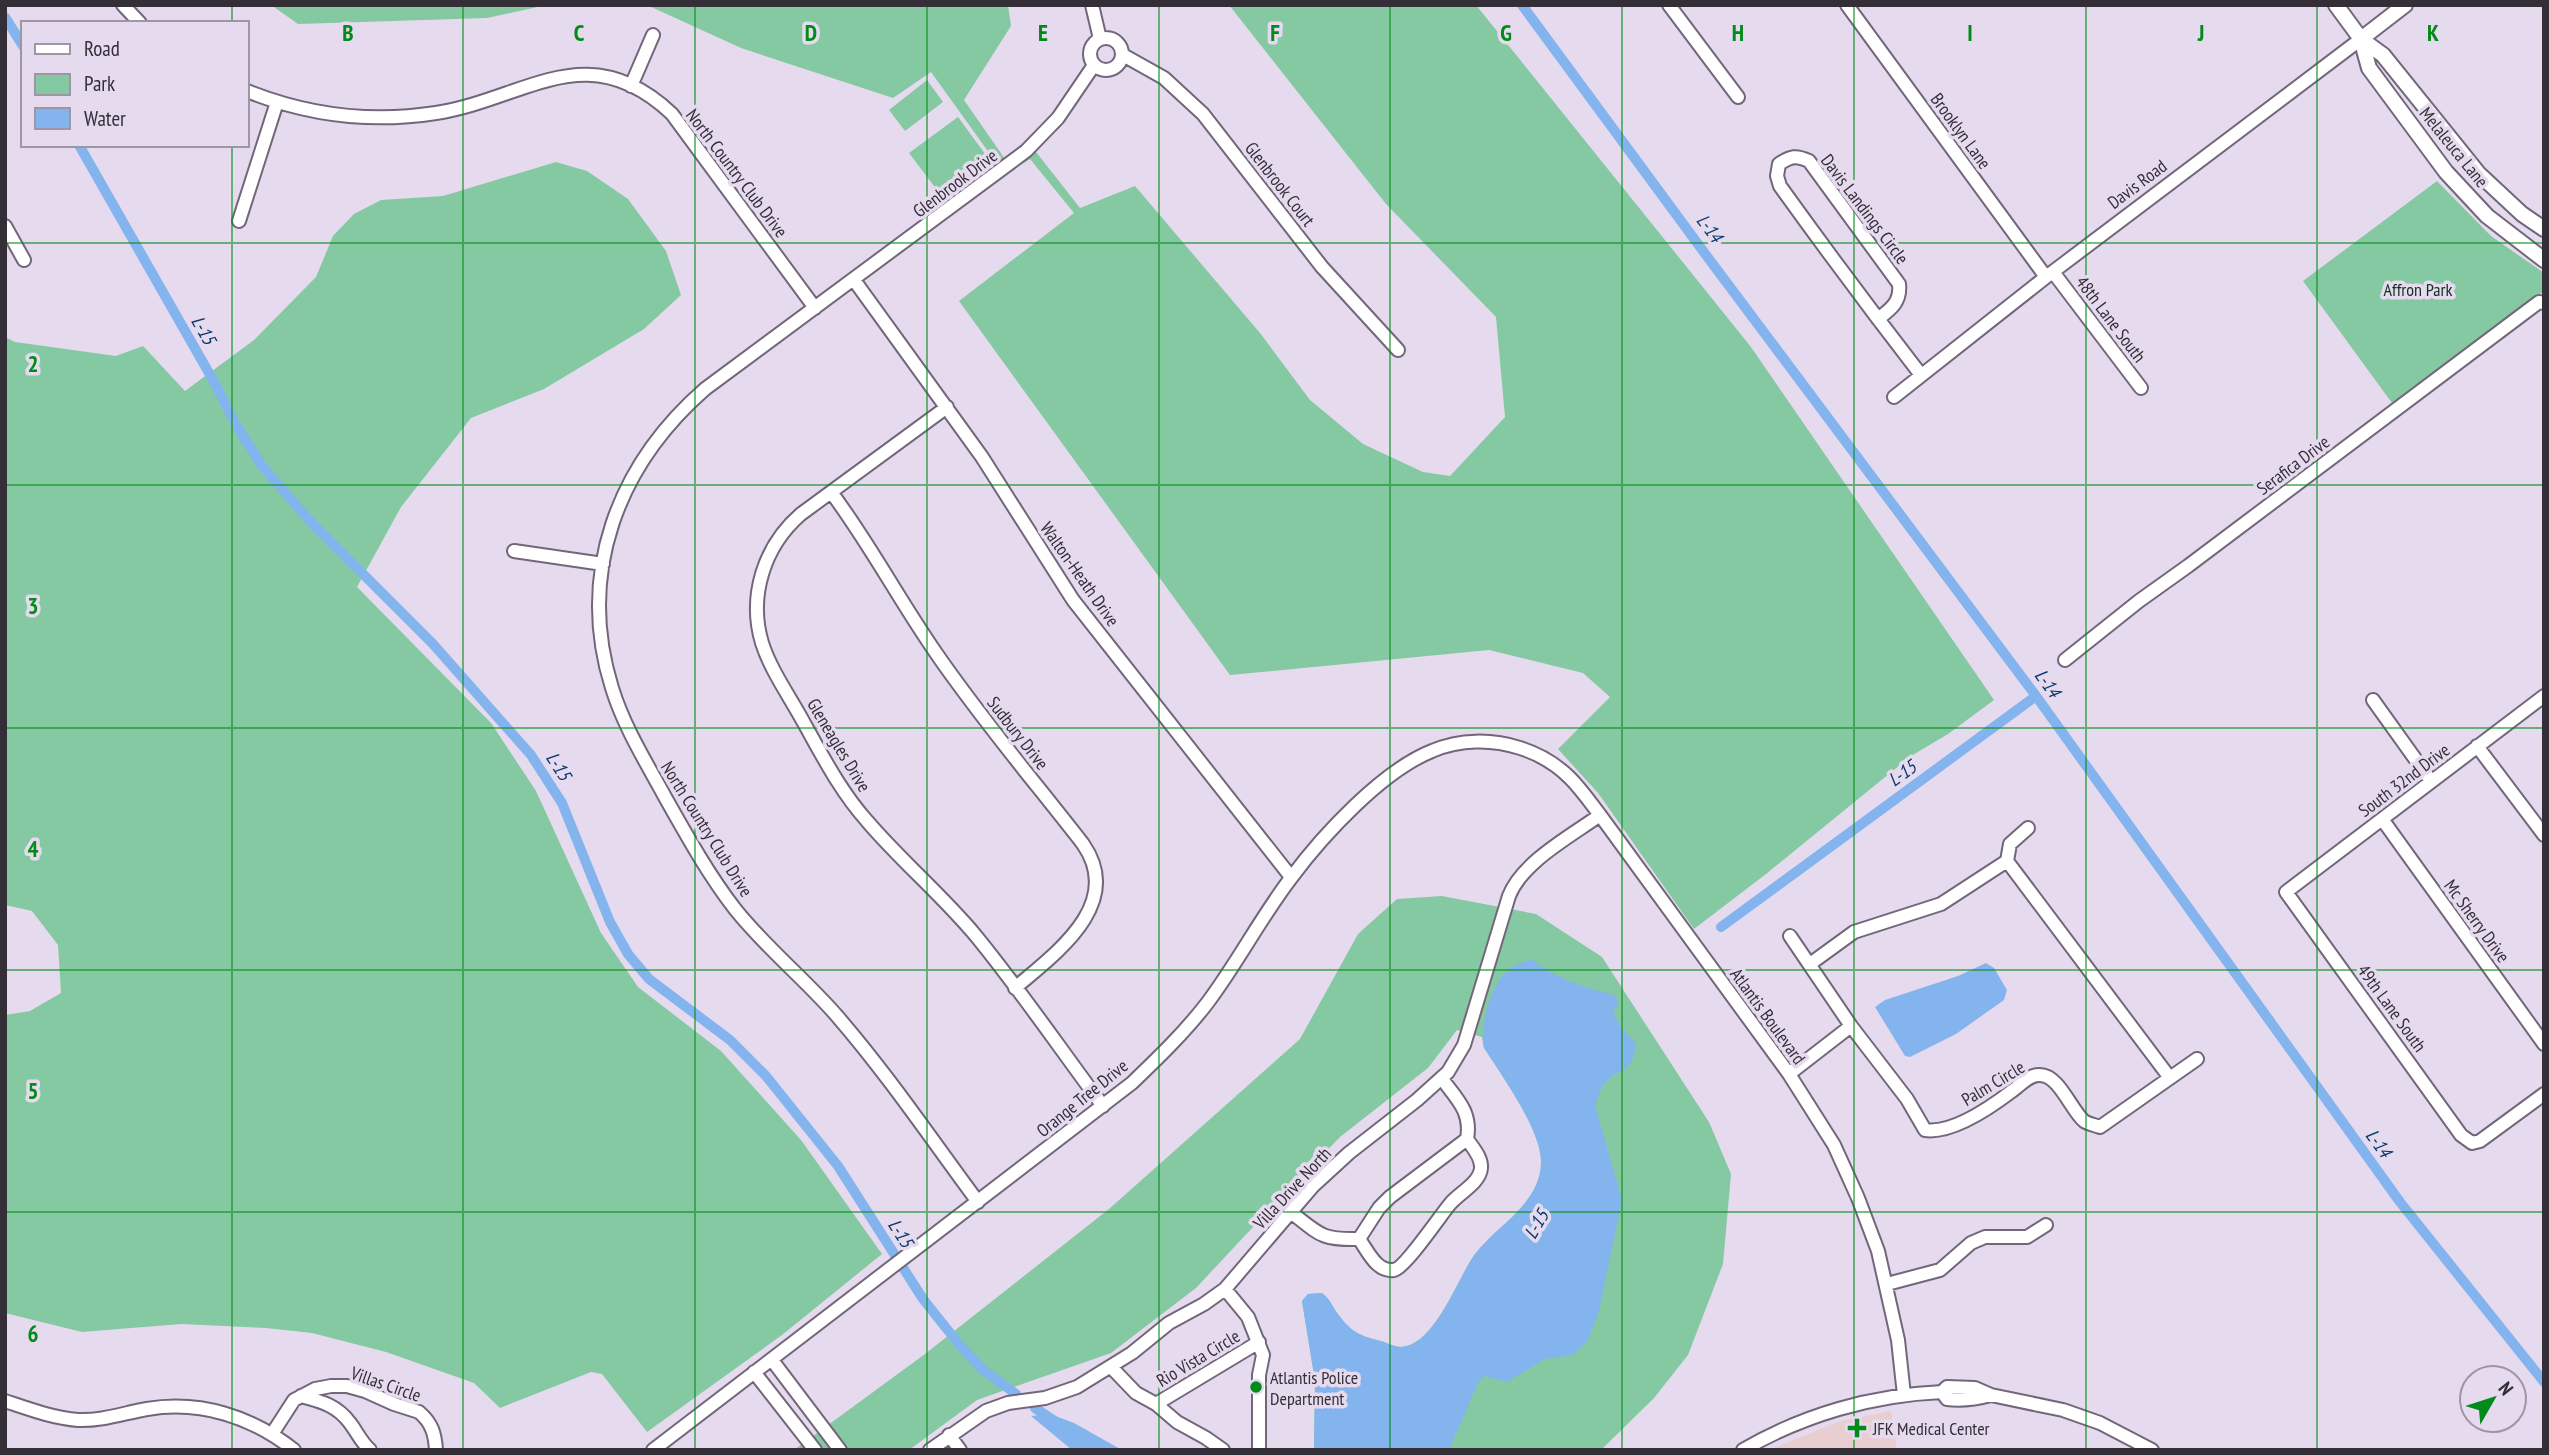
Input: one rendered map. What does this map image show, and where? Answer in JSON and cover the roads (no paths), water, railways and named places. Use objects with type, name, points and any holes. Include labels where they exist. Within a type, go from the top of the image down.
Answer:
[{"type":"street","points":[[123,5],[139,21]]},
{"type":"street","name":"Glenbrook Drive","points":[[815,308],[1026,151],[1058,118],[1094,65],[1090,52],[1095,42],[1100,39],[1092,5]]},
{"type":"street","points":[[1669,5],[1738,97]]},
{"type":"street","name":"Brooklyn Lane","points":[[1847,5],[2050,275]]},
{"type":"street","name":"Melaleuca Lane","points":[[2336,5],[2361,39],[2383,55],[2477,173],[2506,200],[2544,229]]},
{"type":"street","name":"Davis Road","points":[[1894,397],[2405,5]]},
{"type":"street","points":[[631,86],[653,36]]},
{"type":"street","points":[[1094,65],[1100,70],[1111,70],[1119,64],[1123,55],[1116,41],[1100,39]]},
{"type":"street","name":"Melaleuca Lane","points":[[2361,39],[2369,68],[2446,172],[2487,216],[2544,260]]},
{"type":"street","name":"Glenbrook Court","points":[[1123,55],[1164,78],[1203,114],[1322,267],[1398,350]]},
{"type":"street","name":"North Country Club Drive","points":[[248,91],[277,102],[330,114],[387,118],[427,115],[467,107],[537,82],[571,75],[604,77],[631,86],[651,97],[677,121],[815,308],[705,389],[670,422],[652,445],[627,487],[615,514],[603,564],[600,626],[603,652],[612,690],[631,735],[695,850],[729,900],[758,937],[835,1013],[978,1202]]},
{"type":"street","points":[[239,221],[277,102]]},
{"type":"street","name":"Davis Landings Circle","points":[[1878,319],[1892,308],[1899,298],[1899,284],[1809,162],[1799,156],[1789,157],[1779,164],[1777,176],[1780,186],[1878,319],[1921,375]]},
{"type":"street","points":[[5,226],[24,260]]},
{"type":"street","name":"48th Lane South","points":[[2050,275],[2141,388]]},
{"type":"street","name":"Walton-Heath Drive","points":[[854,280],[982,457],[1073,600],[1291,877]]},
{"type":"street","name":"Serafica Drive","points":[[2065,660],[2130,608],[2539,302],[2544,303]]},
{"type":"street","name":"Gleneagles Drive","points":[[947,407],[795,519],[769,554],[763,570],[757,601],[758,627],[769,659],[846,794],[884,841],[950,906],[1103,1106]]},
{"type":"street","name":"Sudbury Drive","points":[[831,492],[877,557],[960,688],[1083,844],[1094,864],[1097,887],[1087,916],[1062,945],[1015,988]]},
{"type":"street","points":[[514,551],[603,564]]},
{"type":"street","name":"South 32nd Drive","points":[[2286,892],[2544,696]]},
{"type":"street","points":[[2373,701],[2431,781]]},
{"type":"street","name":"Orange Tree Drive","points":[[653,1450],[1103,1106],[1159,1058],[1208,1002],[1291,877],[1344,817],[1402,767],[1433,750],[1485,741]]},
{"type":"street","name":"Atlantis Boulevard","points":[[1485,741],[1528,751],[1555,765],[1581,790],[1815,1112],[1851,1180],[1869,1224],[1887,1283],[1905,1395]]},
{"type":"street","points":[[2477,747],[2544,835]]},
{"type":"street","name":"Villa Drive North","points":[[930,1450],[986,1410],[1008,1403],[1061,1394],[1111,1367],[1169,1323],[1204,1304],[1224,1289],[1313,1186],[1349,1153],[1418,1100],[1441,1079],[1457,1059],[1464,1045],[1515,882],[1531,866],[1600,815]]},
{"type":"street","name":"Mc Sherry Drive","points":[[2382,819],[2544,1044]]},
{"type":"street","points":[[1810,964],[1854,932],[1941,904],[2007,861],[2010,844],[2028,828]]},
{"type":"street","points":[[2007,861],[2170,1078]]},
{"type":"street","name":"49th Lane South","points":[[2286,892],[2462,1135],[2472,1143],[2480,1141],[2544,1094]]},
{"type":"street","name":"Palm Circle","points":[[1790,936],[1851,1026],[1907,1099],[1925,1130],[1937,1132],[1987,1110],[2031,1076],[2041,1074],[2051,1078],[2085,1121],[2100,1126],[2197,1059]]},
{"type":"street","points":[[1789,1074],[1851,1026]]},
{"type":"street","points":[[1359,1239],[1378,1265],[1385,1269],[1392,1270],[1406,1263],[1450,1203],[1478,1177],[1481,1163],[1467,1139],[1467,1114],[1441,1079]]},
{"type":"street","points":[[1359,1239],[1379,1208],[1390,1197],[1467,1139]]},
{"type":"street","points":[[1292,1213],[1332,1240],[1359,1239]]},
{"type":"street","points":[[1887,1283],[1940,1270],[1971,1243],[1985,1237],[2027,1237],[2046,1225]]},
{"type":"street","name":"Rio Vista Circle","points":[[1224,1289],[1248,1317],[1263,1355],[1259,1375],[1259,1450]]},
{"type":"street","name":"Rio Vista Circle","points":[[1156,1404],[1259,1342]]},
{"type":"street","points":[[772,1360],[840,1450]]},
{"type":"street","name":"Rio Vista Circle","points":[[1111,1367],[1136,1394],[1156,1404],[1177,1422],[1223,1450]]},
{"type":"street","points":[[754,1372],[815,1450]]},
{"type":"street","name":"Villas Circle","points":[[301,1396],[323,1387],[347,1386],[419,1412],[430,1424],[436,1450]]},
{"type":"street","points":[[1743,1450],[1786,1428],[1875,1399],[1942,1392],[1947,1399],[1952,1400],[1969,1401],[1991,1395],[2063,1410],[2100,1423],[2152,1450]]},
{"type":"street","points":[[272,1434],[289,1405],[301,1396],[329,1403],[345,1417],[361,1442],[370,1450]]},
{"type":"street","points":[[5,1401],[46,1414],[80,1420],[106,1418],[151,1408],[198,1408],[229,1415],[272,1434],[294,1450]]},
{"type":"street","points":[[949,1435],[960,1450]]},
{"type":"water","points":[[1531,959],[1571,982],[1614,995],[1619,1003],[1613,1011],[1620,1026],[1636,1044],[1628,1066],[1605,1083],[1595,1105],[1622,1200],[1599,1311],[1588,1340],[1573,1355],[1545,1359],[1507,1382],[1485,1376],[1479,1381],[1449,1450],[1314,1450],[1315,1381],[1302,1301],[1308,1294],[1322,1293],[1345,1323],[1359,1334],[1399,1347],[1413,1344],[1435,1323],[1475,1254],[1517,1212],[1534,1189],[1541,1161],[1539,1148],[1519,1103],[1484,1048],[1483,1039],[1488,1004],[1498,982],[1511,968]]},
{"type":"water","points":[[1986,963],[1994,968],[2007,990],[2004,1000],[1956,1034],[1910,1057],[1905,1056],[1875,1007],[1885,1000],[1958,976]]},
{"type":"water","points":[[1050,1414],[1074,1423],[1122,1450],[1072,1450],[1031,1416]]},
{"type":"waterway","name":"L-14","points":[[1522,5],[2036,696],[2400,1202],[2544,1382]]},
{"type":"waterway","name":"L-15","points":[[5,17],[21,43]]},
{"type":"waterway","name":"L-15","points":[[80,147],[235,423],[262,466],[309,520],[433,644],[531,755],[562,803],[610,922],[628,954],[649,979],[730,1040],[766,1076],[838,1166],[923,1299],[982,1369],[1016,1394]]},
{"type":"waterway","name":"L-15","points":[[1721,927],[2036,696]]},
{"type":"waterway","name":"L-15","points":[[1035,1408],[1056,1422]]},
{"type":"place","name":"Atlantis Police Department","points":[[1256,1387]]},
{"type":"place","name":"JFK Medical Center","points":[[1857,1428]]},
{"type":"park label","name":"Affron Park","points":[[2418,289]]}]
